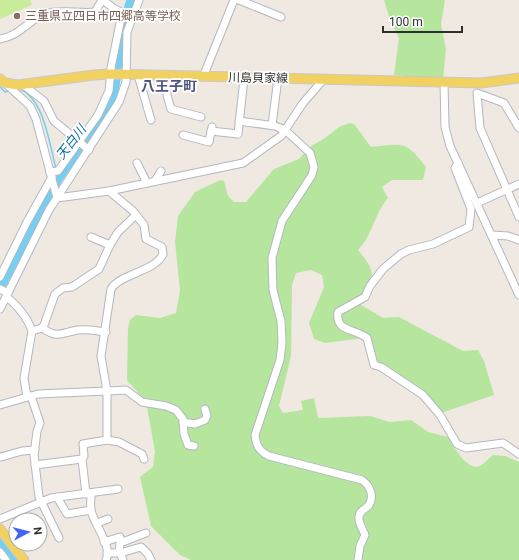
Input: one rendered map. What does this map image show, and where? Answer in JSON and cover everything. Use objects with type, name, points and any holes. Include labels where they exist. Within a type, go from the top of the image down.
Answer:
[{"type":"main road","name":"川島貝家線","points":[[2,81],[22,84],[110,74],[481,83],[519,78]]},
{"type":"main road","points":[[0,528],[3,539],[24,560]]},
{"type":"street","points":[[0,39],[11,38],[44,14],[68,12],[83,14],[95,12],[102,0],[133,18]]},
{"type":"street","points":[[0,309],[5,292],[56,198],[119,102],[127,75],[127,37],[139,0]]},
{"type":"street","points":[[203,77],[234,0]]},
{"type":"street","points":[[239,0],[281,17]]},
{"type":"street","points":[[0,277],[53,173],[79,141],[102,107],[109,91],[110,74],[122,13]]},
{"type":"street","points":[[138,75],[151,120]]},
{"type":"street","points":[[167,76],[167,94],[171,110],[201,117]]},
{"type":"street","points":[[183,135],[209,142],[212,129],[238,134],[244,78]]},
{"type":"street","points":[[272,125],[278,78]]},
{"type":"street","points":[[56,198],[109,191],[243,163],[276,140],[285,130],[303,103],[323,80]]},
{"type":"street","points":[[2,81],[30,106],[36,118],[53,173],[56,198]]},
{"type":"street","points":[[444,82],[445,127],[450,146],[519,295]]},
{"type":"street","points":[[22,84],[44,101],[54,121],[88,149]]},
{"type":"street","points":[[519,128],[504,103],[477,93],[480,128],[519,214]]},
{"type":"street","points":[[239,121],[272,125],[285,130],[310,153],[314,167],[312,175],[282,221],[272,258],[273,290],[281,321],[282,343],[280,360],[255,435],[255,442],[258,448],[269,456],[362,480],[368,484],[371,491],[371,498],[369,505],[360,512],[359,518],[365,535],[360,546],[358,560]]},
{"type":"street","points":[[137,163],[147,183]]},
{"type":"street","points":[[458,163],[455,168],[471,209],[468,227],[432,244],[409,250],[396,258],[374,280],[365,297],[338,312],[337,321],[341,326],[367,338],[374,365],[381,367],[423,395],[440,415],[458,444],[466,448],[503,443],[519,454]]},
{"type":"street","points":[[155,181],[160,171]]},
{"type":"street","points":[[477,203],[519,184]]},
{"type":"street","points":[[107,440],[107,391],[101,356],[113,287],[137,272],[146,269],[163,256],[162,247],[146,239],[146,227],[136,215],[109,191]]},
{"type":"street","points":[[32,331],[42,328],[48,316],[55,294],[63,288],[72,287],[99,269],[118,232],[136,215]]},
{"type":"street","points":[[492,235],[508,236],[519,240]]},
{"type":"street","points":[[91,237],[110,245]]},
{"type":"street","points":[[0,259],[7,262]]},
{"type":"street","points":[[5,292],[30,325],[32,331],[24,378],[29,397],[40,423],[37,431],[35,450],[35,465],[39,497],[59,538]]},
{"type":"street","points":[[42,328],[50,333],[62,335],[78,330],[106,332]]},
{"type":"street","points":[[0,405],[45,394],[126,390],[142,402],[166,406],[176,410],[183,422],[188,445],[194,446]]},
{"type":"street","points":[[183,422],[195,424],[205,420],[207,416],[205,409]]},
{"type":"street","points":[[144,459],[142,454],[124,443],[107,440],[83,444],[84,456],[82,459],[91,510],[104,542],[107,557],[120,552],[141,548],[148,554],[151,560]]},
{"type":"street","points":[[1,457],[22,451],[35,450]]},
{"type":"street","points":[[35,465],[82,459]]},
{"type":"street","points":[[0,519],[42,501],[57,497],[118,489]]},
{"type":"street","points":[[57,497],[67,514],[91,510]]},
{"type":"street","points":[[97,523],[108,518]]},
{"type":"street","points":[[123,560],[120,552],[120,543],[146,533]]},
{"type":"street","points":[[104,542],[120,537]]},
{"type":"street","points":[[0,552],[6,560]]},
{"type":"green space","points":[[0,0],[30,0],[32,5],[0,19]]},
{"type":"green space","points":[[384,0],[445,0],[441,24],[446,49],[443,79],[394,75],[399,38],[391,23]]},
{"type":"green space","points":[[350,123],[354,124],[371,147],[391,145],[403,146],[413,152],[426,167],[423,180],[392,180],[382,187],[388,198],[379,211],[363,244],[358,250],[369,265],[372,275],[360,302],[361,305],[383,318],[399,317],[463,351],[478,350],[484,361],[494,395],[441,413],[391,369],[378,364],[371,337],[325,343],[314,339],[309,323],[324,287],[322,275],[311,270],[296,273],[292,285],[291,356],[279,406],[283,413],[303,410],[301,401],[314,398],[318,418],[370,416],[390,422],[411,420],[428,432],[448,437],[461,457],[470,465],[475,467],[483,464],[493,455],[505,456],[519,462],[519,560],[191,560],[180,555],[151,526],[140,477],[153,467],[155,451],[146,402],[127,380],[128,328],[130,320],[136,315],[160,318],[176,313],[180,290],[175,242],[178,216],[195,192],[220,180],[224,181],[228,196],[234,202],[246,202],[274,169],[299,159],[310,147],[339,127]]},
{"type":"waterway","name":"天白川","points":[[0,288],[58,179],[67,166],[82,151],[103,122],[114,96],[122,27],[131,0]]},
{"type":"waterway","points":[[0,87],[5,92],[8,91]]},
{"type":"waterway","points":[[19,89],[28,94],[40,112],[45,123],[56,169]]},
{"type":"waterway","name":"天白川","points":[[57,173],[58,179]]},
{"type":"waterway","name":"天白川","points":[[0,540],[14,560]]},
{"type":"place","name":"三重県立四日市四郷高等学校","points":[[17,16]]},
{"type":"district","name":"八王子町","points":[[169,86]]}]
